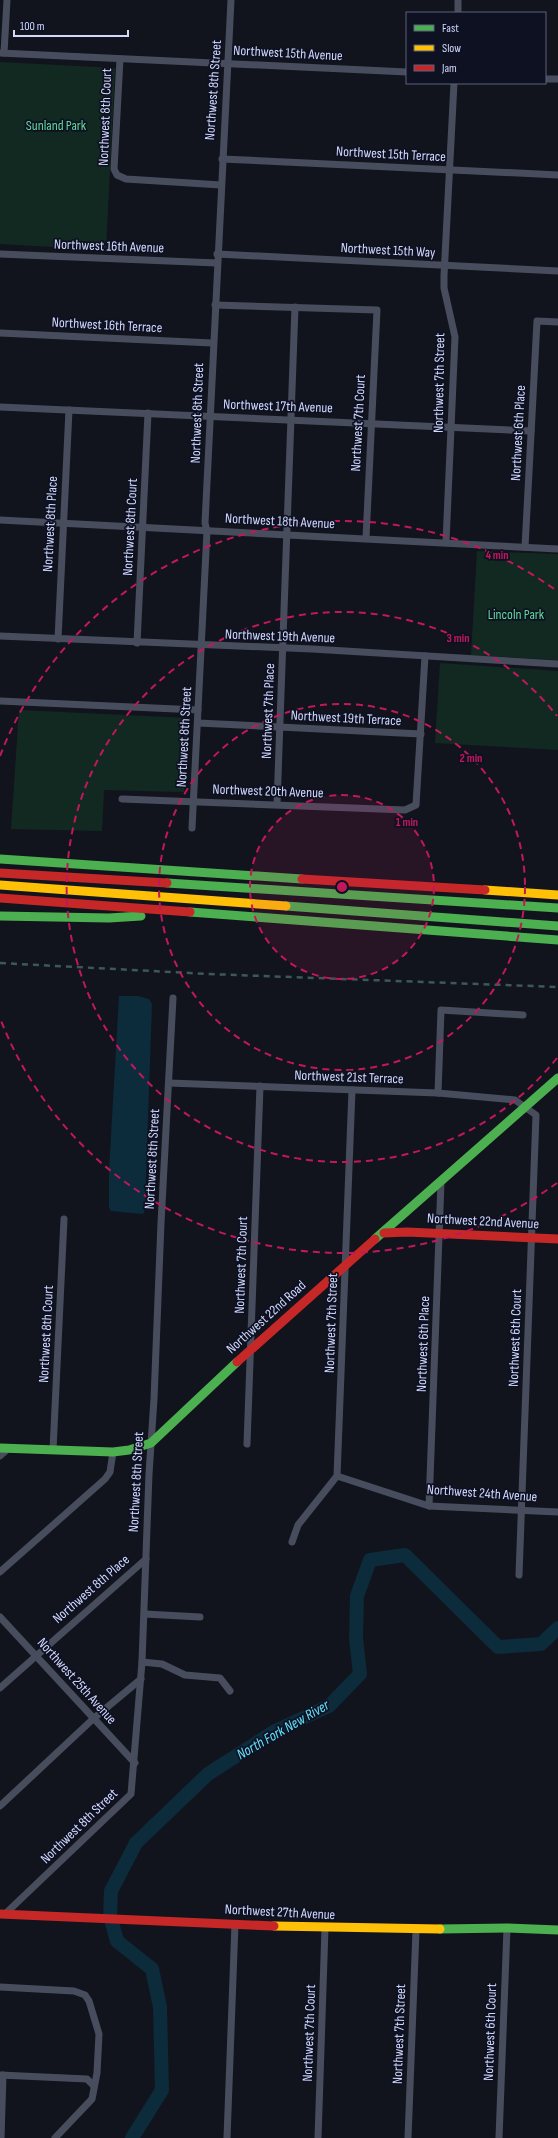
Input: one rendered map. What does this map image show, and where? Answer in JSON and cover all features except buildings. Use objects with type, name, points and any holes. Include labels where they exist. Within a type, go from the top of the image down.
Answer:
[{"type":"main road","points":[[0,851],[41,862]]},
{"type":"main road","points":[[0,859],[558,895]]},
{"type":"main road","points":[[0,873],[558,908]]},
{"type":"main road","points":[[0,885],[558,926]]},
{"type":"main road","points":[[0,898],[179,913],[558,940]]},
{"type":"main road","points":[[0,916],[109,918],[179,913]]},
{"type":"main road","name":"Northwest 22nd Road","points":[[113,1452],[129,1450],[151,1443],[252,1347],[384,1233],[558,1078]]},
{"type":"main road","name":"Northwest 22nd Avenue","points":[[395,1223],[407,1232]]},
{"type":"main road","name":"Northwest 22nd Avenue","points":[[384,1233],[440,1233],[558,1239]]},
{"type":"main road","points":[[4,1448],[113,1452]]},
{"type":"main road","name":"Northwest 27th Avenue","points":[[2,1914],[326,1928],[416,1930],[507,1928],[558,1930]]},
{"type":"street","points":[[2,53],[7,0]]},
{"type":"street","name":"Northwest 8th Street","points":[[192,828],[207,531],[205,523],[212,343],[231,0]]},
{"type":"street","points":[[458,0],[458,12]]},
{"type":"street","name":"Northwest 15th Avenue","points":[[2,53],[406,72]]},
{"type":"street","name":"Northwest 8th Court","points":[[120,59],[114,169],[117,175],[126,179],[221,185]]},
{"type":"street","points":[[546,79],[558,79]]},
{"type":"street","name":"Northwest 7th Street","points":[[446,542],[455,338],[444,288],[444,266],[454,84]]},
{"type":"street","name":"Northwest 15th Terrace","points":[[222,159],[558,175]]},
{"type":"street","name":"Northwest 16th Avenue","points":[[0,254],[217,263]]},
{"type":"street","name":"Northwest 15th Way","points":[[218,254],[558,272]]},
{"type":"street","points":[[214,305],[295,307]]},
{"type":"street","name":"Northwest 7th Court","points":[[295,307],[377,310],[366,538]]},
{"type":"street","name":"Northwest 7th Place","points":[[277,804],[284,649],[288,535],[286,528],[295,307]]},
{"type":"street","name":"Northwest 6th Place","points":[[525,547],[537,321],[558,322]]},
{"type":"street","name":"Northwest 16th Terrace","points":[[0,333],[212,343]]},
{"type":"street","name":"Northwest 17th Avenue","points":[[0,407],[531,431]]},
{"type":"street","name":"Northwest 8th Place","points":[[58,639],[69,410]]},
{"type":"street","name":"Northwest 8th Court","points":[[137,643],[148,413]]},
{"type":"street","name":"Northwest 18th Avenue","points":[[0,520],[558,549]]},
{"type":"street","name":"Northwest 19th Avenue","points":[[0,636],[424,656],[558,664]]},
{"type":"street","points":[[421,734],[424,656]]},
{"type":"street","points":[[0,701],[198,710]]},
{"type":"street","name":"Northwest 19th Terrace","points":[[198,722],[280,728],[421,734]]},
{"type":"street","name":"Northwest 20th Avenue","points":[[122,799],[405,810],[413,808],[416,804],[421,734]]},
{"type":"street","name":"Northwest 8th Street","points":[[2,1914],[131,1794],[142,1679],[161,1223],[173,998]]},
{"type":"street","points":[[438,1093],[441,1010],[523,1015]]},
{"type":"street","name":"Northwest 21st Terrace","points":[[169,1083],[438,1093],[515,1100],[526,1107]]},
{"type":"street","name":"Northwest 7th Court","points":[[247,1444],[252,1347],[260,1086]]},
{"type":"street","name":"Northwest 7th Street","points":[[337,1476],[352,1090]]},
{"type":"street","name":"Northwest 6th Court","points":[[519,1575],[536,1115],[526,1107]]},
{"type":"street","name":"Northwest 6th Place","points":[[429,1506],[441,1182]]},
{"type":"street","name":"Northwest 8th Court","points":[[53,1450],[64,1219]]},
{"type":"street","points":[[0,1456],[4,1448]]},
{"type":"street","points":[[0,1572],[105,1479],[110,1472],[113,1452]]},
{"type":"street","points":[[292,1542],[298,1525],[333,1484],[337,1476]]},
{"type":"street","name":"Northwest 24th Avenue","points":[[337,1476],[429,1506],[558,1512]]},
{"type":"street","name":"Northwest 8th Place","points":[[0,1688],[35,1655],[146,1559]]},
{"type":"street","points":[[145,1614],[200,1617]]},
{"type":"street","name":"Northwest 25th Avenue","points":[[0,1617],[135,1763]]},
{"type":"street","points":[[142,1662],[162,1664],[186,1675],[220,1678],[230,1691]]},
{"type":"street","points":[[0,1806],[93,1719],[142,1679]]},
{"type":"street","points":[[227,2138],[236,1924]]},
{"type":"street","name":"Northwest 7th Court","points":[[318,2138],[326,1928]]},
{"type":"street","name":"Northwest 6th Court","points":[[499,2138],[507,1928]]},
{"type":"street","name":"Northwest 7th Street","points":[[408,2138],[416,1930]]},
{"type":"street","points":[[0,1987],[74,1990],[85,1995],[99,2034],[97,2073],[92,2099],[55,2138]]},
{"type":"street","points":[[1,2138],[2,2075],[87,2079],[94,2086]]},
{"type":"green space","name":"Sunland Park","points":[[0,62],[115,68],[106,250],[0,244]]},
{"type":"green space","name":"Lincoln Park","points":[[477,551],[558,554],[558,660],[471,655]]},
{"type":"green space","points":[[440,663],[558,671],[558,750],[435,743]]},
{"type":"green space","points":[[19,710],[189,718],[184,792],[104,790],[102,831],[11,829]]},
{"type":"water","points":[[119,996],[138,996],[149,999],[152,1004],[145,1204],[144,1213],[142,1214],[111,1211],[109,1208],[109,1171]]},
{"type":"waterway","name":"North Fork New River","points":[[132,2138],[162,2090],[160,2007],[152,1969],[117,1941],[110,1916],[111,1891],[136,1843],[208,1774],[275,1731],[329,1706],[360,1674],[356,1638],[357,1596],[370,1560],[405,1555],[498,1647],[541,1644],[558,1628]]},
{"type":"railway","points":[[0,963],[209,974],[558,987]]},
{"type":"traffic: fast","points":[[0,859],[302,879]]},
{"type":"traffic: fast","points":[[167,883],[558,908]]},
{"type":"traffic: fast","points":[[286,906],[558,926]]},
{"type":"traffic: fast","points":[[190,912],[558,940]]},
{"type":"traffic: fast","points":[[0,916],[109,918],[141,916]]},
{"type":"traffic: fast","points":[[375,1239],[558,1078]]},
{"type":"traffic: fast","points":[[0,1448],[113,1452],[129,1450],[151,1443],[237,1362]]},
{"type":"traffic: fast","points":[[440,1929],[507,1928],[558,1930]]},
{"type":"traffic: slow","points":[[0,885],[286,906]]},
{"type":"traffic: slow","points":[[485,890],[558,895]]},
{"type":"traffic: slow","points":[[274,1926],[440,1929]]},
{"type":"traffic: jam","points":[[0,873],[167,883]]},
{"type":"traffic: jam","points":[[302,879],[485,890]]},
{"type":"traffic: jam","points":[[0,898],[190,912]]},
{"type":"traffic: jam","points":[[384,1233],[407,1232],[558,1239]]},
{"type":"traffic: jam","points":[[237,1362],[375,1239]]},
{"type":"traffic: jam","points":[[0,1914],[274,1926]]}]
